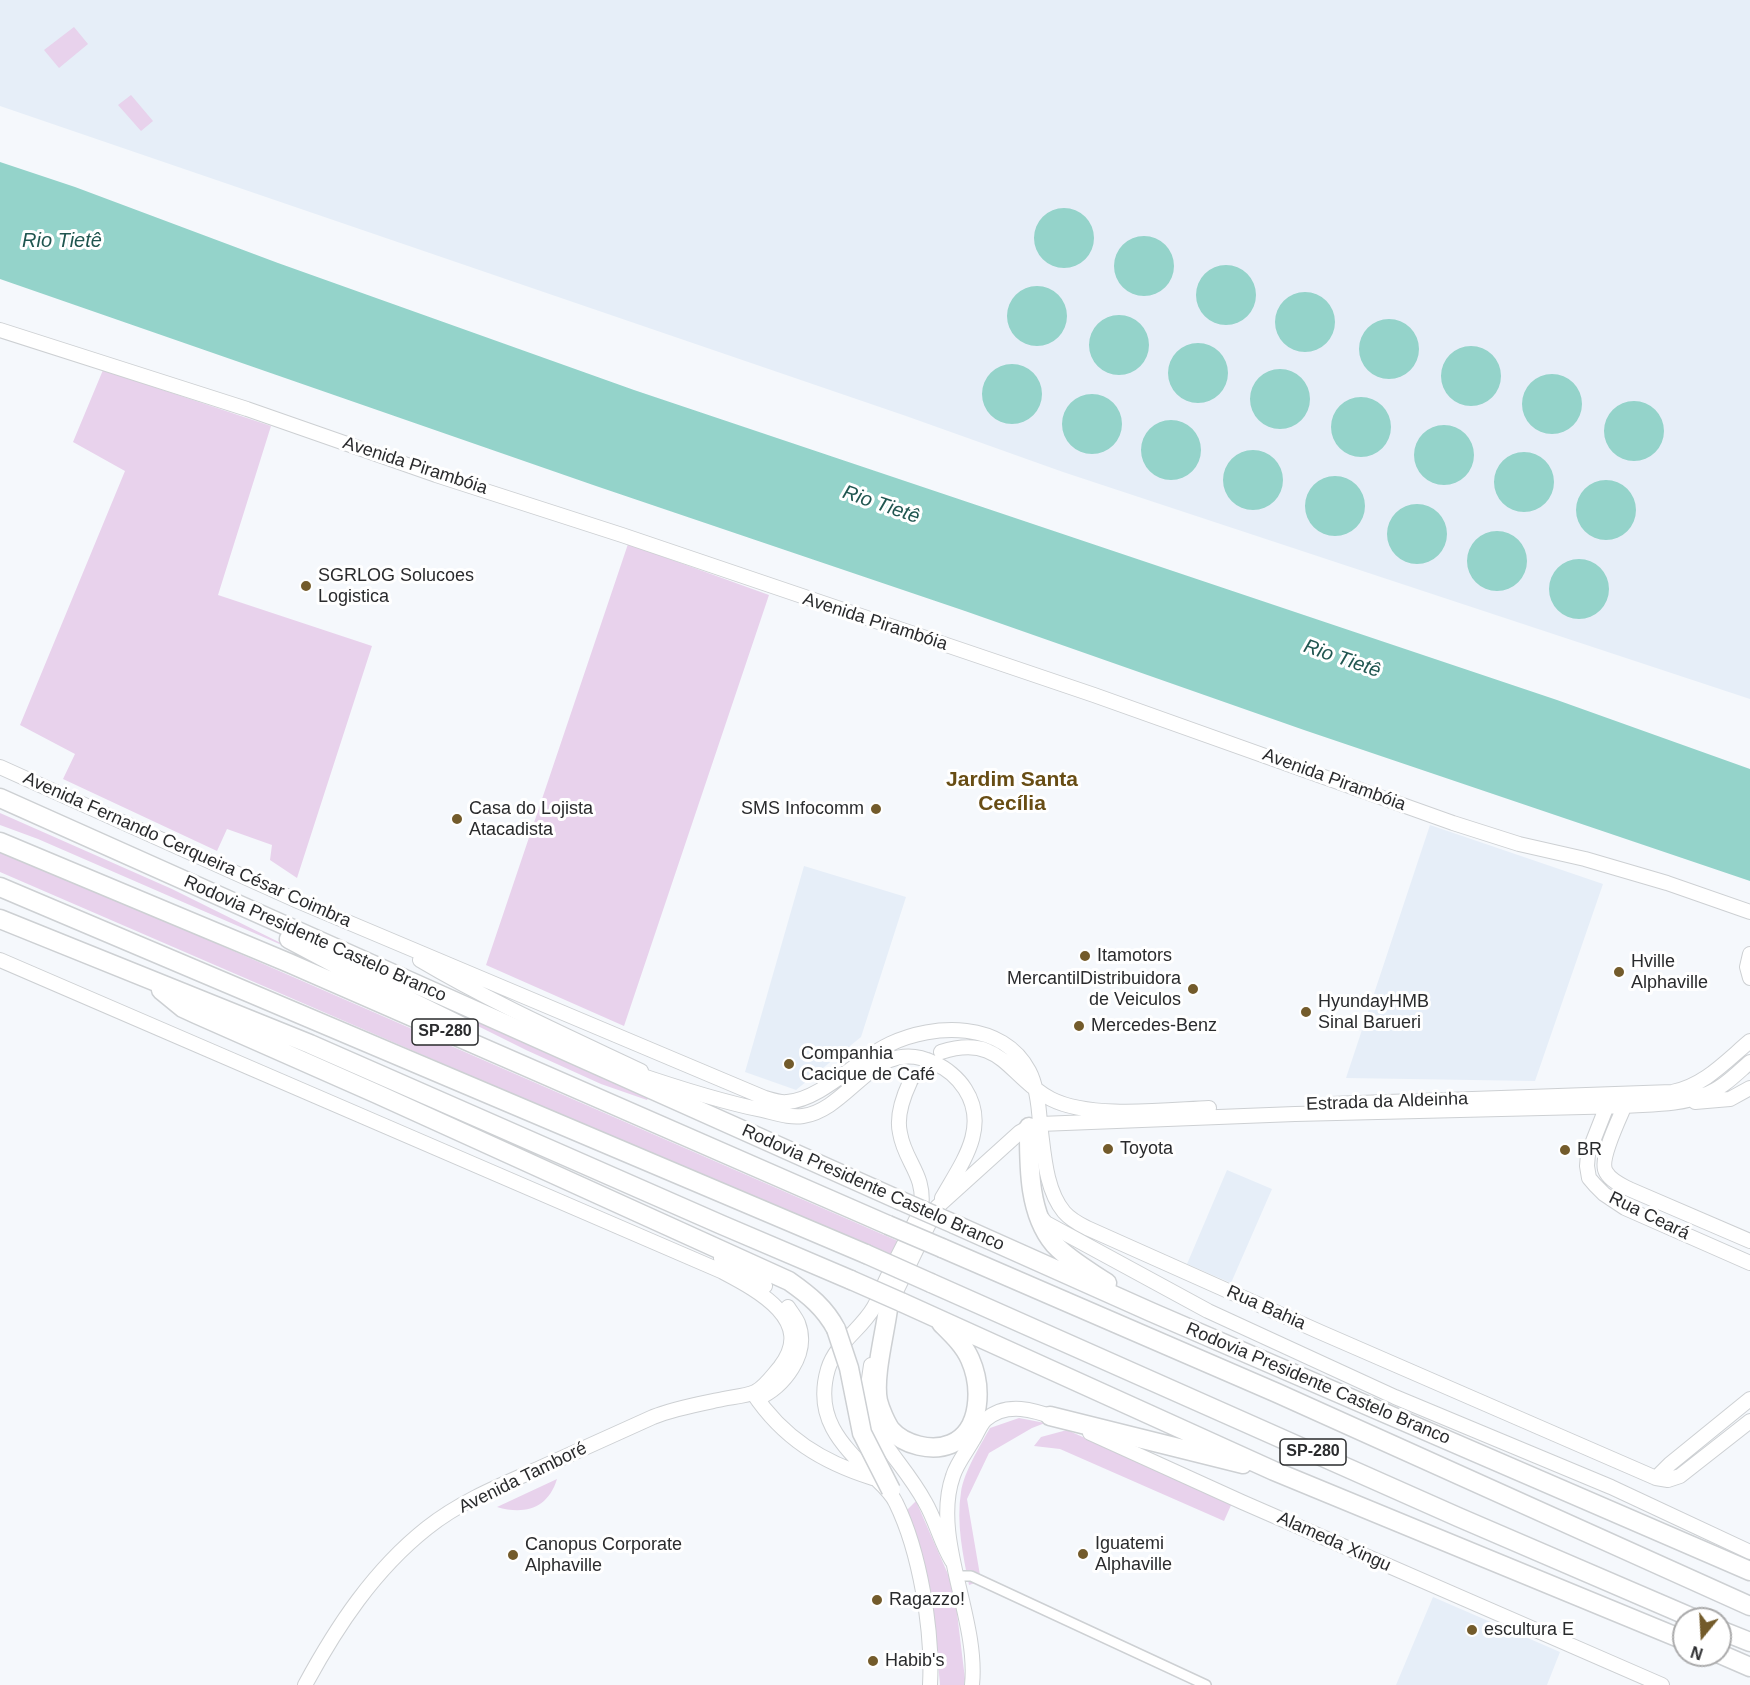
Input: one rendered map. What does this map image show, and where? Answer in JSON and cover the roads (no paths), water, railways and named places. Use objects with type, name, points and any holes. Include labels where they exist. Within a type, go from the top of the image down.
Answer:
[{"type":"highway","name":"Rodovia Presidente Castelo Branco","points":[[0,798],[1151,1312],[1750,1571]]},
{"type":"highway","points":[[0,804],[34,822],[289,939],[505,1048],[597,1098]]},
{"type":"highway","name":"Rodovia Presidente Castelo Branco","points":[[0,842],[289,963],[1277,1393],[1750,1606]]},
{"type":"highway","name":"SP-280","points":[[0,887],[866,1254],[1458,1517],[1672,1609]]},
{"type":"highway","points":[[0,919],[310,1044],[931,1315],[1274,1471],[1672,1635]]},
{"type":"highway","points":[[148,980],[173,1001],[196,1014],[388,1098],[789,1281],[808,1294],[828,1313],[836,1329],[849,1368],[862,1433],[892,1495]]},
{"type":"highway","points":[[1034,1125],[1033,1193],[1037,1214],[1046,1233],[1068,1257],[1151,1312]]},
{"type":"highway","points":[[888,1309],[878,1376],[878,1400],[892,1431],[924,1448],[939,1448],[952,1444],[972,1424],[978,1396],[977,1382],[970,1359],[955,1338],[931,1315]]},
{"type":"highway","points":[[1050,1416],[1274,1471]]},
{"type":"highway","points":[[1732,1635],[1750,1642]]},
{"type":"highway","points":[[1732,1659],[1750,1667]]},
{"type":"main road","name":"Avenida Pirambóia","points":[[1,330],[17,345],[72,363],[90,360],[247,409],[978,656],[1339,781],[1453,823],[1519,844],[1667,883],[1750,912]]},
{"type":"main road","name":"Avenida Fernando Cerqueira César Coimbra","points":[[0,767],[300,902],[375,933]]},
{"type":"main road","points":[[375,933],[451,978],[527,1018],[674,1087]]},
{"type":"main road","name":"Rua Bahia","points":[[375,933],[765,1098],[788,1102],[817,1092],[861,1060],[890,1043],[918,1034],[942,1030],[983,1034],[1002,1042],[1019,1056],[1029,1072],[1035,1090],[1034,1125],[1053,1191],[1065,1214],[1074,1220],[1310,1328],[1656,1478],[1668,1480],[1680,1476]]},
{"type":"main road","points":[[1750,954],[1747,967],[1750,978]]},
{"type":"main road","points":[[0,960],[669,1248],[753,1288],[778,1308],[786,1318],[792,1340],[784,1362],[755,1396]]},
{"type":"main road","points":[[528,1034],[674,1087],[786,1116],[813,1114],[843,1095],[859,1079],[881,1064],[902,1056],[930,1061],[954,1076],[966,1089],[974,1118],[971,1148],[937,1207],[888,1309],[873,1353],[868,1384],[871,1415],[882,1441],[926,1503],[944,1548],[952,1561],[969,1629],[973,1663],[972,1685]]},
{"type":"main road","name":"Estrada da Aldeinha","points":[[1627,1100],[1686,1089],[1704,1079],[1750,1041]]},
{"type":"main road","name":"Estrada da Aldeinha","points":[[941,1052],[967,1046],[993,1053],[1014,1068],[1035,1090],[1052,1100],[1073,1108],[1112,1111],[1609,1100],[1678,1102],[1705,1095],[1747,1065]]},
{"type":"main road","points":[[910,1082],[898,1124],[900,1135],[921,1182],[924,1194],[921,1209],[874,1307],[860,1327],[836,1351],[828,1369],[824,1393],[825,1412],[835,1434],[848,1451],[892,1495],[911,1546],[930,1641],[930,1685]]},
{"type":"main road","points":[[1678,1102],[1719,1101],[1739,1095],[1750,1088]]},
{"type":"main road","name":"Estrada da Aldeinha","points":[[1034,1125],[1609,1100]]},
{"type":"main road","name":"Rua Ceará","points":[[1609,1100],[1588,1154],[1589,1178],[1595,1185],[1625,1208],[1750,1263]]},
{"type":"main road","name":"Rua Ceará","points":[[1627,1100],[1605,1158],[1606,1173],[1629,1189],[1750,1241]]},
{"type":"main road","points":[[1066,1123],[1073,1108]]},
{"type":"main road","points":[[937,1207],[1020,1132],[1034,1125]]},
{"type":"main road","points":[[1037,1214],[1046,1223],[1208,1311],[1470,1430],[1552,1461],[1750,1552]]},
{"type":"main road","points":[[1714,1247],[1723,1230]]},
{"type":"main road","points":[[683,1234],[763,1284],[788,1307],[798,1324],[800,1342],[798,1356],[792,1368],[778,1386],[755,1396]]},
{"type":"main road","points":[[755,1396],[777,1424],[800,1444],[830,1463],[875,1479]]},
{"type":"main road","name":"Avenida Tamboré","points":[[305,1685],[330,1639],[351,1607],[384,1568],[429,1526],[476,1496],[652,1417],[670,1410],[755,1396]]},
{"type":"main road","points":[[1656,1478],[1750,1399]]},
{"type":"main road","name":"Alameda Xingu","points":[[952,1561],[948,1505],[953,1474],[984,1421],[1003,1409],[1017,1408],[1050,1416],[1125,1447],[1242,1502],[1662,1685]]},
{"type":"main road","points":[[1670,1464],[1680,1476],[1750,1421]]},
{"type":"main road","points":[[1552,1461],[1548,1454],[1548,1447],[1556,1434]]},
{"type":"street","points":[[956,1576],[971,1576],[1206,1685]]},
{"type":"water","name":"Rio Tietê","points":[[0,162],[75,187],[278,263],[634,390],[1557,700],[1750,769],[1750,881],[1304,730],[0,279]]},
{"type":"water","points":[[1058,208],[1070,208],[1081,213],[1089,221],[1094,238],[1092,250],[1081,263],[1070,268],[1058,268],[1047,263],[1039,255],[1034,244],[1034,232],[1039,221],[1047,213]]},
{"type":"water","points":[[1138,236],[1150,236],[1161,241],[1169,249],[1174,266],[1172,278],[1161,291],[1150,296],[1138,296],[1127,291],[1119,283],[1114,272],[1114,260],[1119,249],[1127,241]]},
{"type":"water","points":[[1220,265],[1232,265],[1243,270],[1251,278],[1256,295],[1254,307],[1243,320],[1232,325],[1220,325],[1209,320],[1201,312],[1196,301],[1196,289],[1201,278],[1209,270]]},
{"type":"water","points":[[1031,286],[1043,286],[1054,291],[1062,299],[1067,316],[1065,328],[1054,341],[1043,346],[1031,346],[1020,341],[1012,333],[1007,322],[1007,310],[1012,299],[1020,291]]},
{"type":"water","points":[[1299,292],[1311,292],[1322,297],[1330,305],[1335,322],[1333,334],[1322,347],[1311,352],[1299,352],[1288,347],[1280,339],[1275,328],[1275,316],[1280,305],[1288,297]]},
{"type":"water","points":[[1113,315],[1125,315],[1136,320],[1144,328],[1149,345],[1147,357],[1136,370],[1125,375],[1113,375],[1102,370],[1094,362],[1089,351],[1089,339],[1094,328],[1102,320]]},
{"type":"water","points":[[1383,319],[1395,319],[1406,324],[1414,332],[1419,349],[1417,361],[1406,374],[1395,379],[1383,379],[1372,374],[1364,366],[1359,355],[1359,343],[1364,332],[1372,324]]},
{"type":"water","points":[[1192,343],[1204,343],[1215,348],[1223,356],[1228,373],[1226,385],[1215,398],[1204,403],[1192,403],[1181,398],[1173,390],[1168,379],[1168,367],[1173,356],[1181,348]]},
{"type":"water","points":[[1465,346],[1477,346],[1488,351],[1496,359],[1501,376],[1499,388],[1488,401],[1477,406],[1465,406],[1454,401],[1446,393],[1441,382],[1441,370],[1446,359],[1454,351]]},
{"type":"water","points":[[1006,364],[1018,364],[1029,369],[1037,377],[1042,394],[1040,406],[1029,419],[1018,424],[1006,424],[995,419],[987,411],[982,400],[982,388],[987,377],[995,369]]},
{"type":"water","points":[[1274,369],[1286,369],[1297,374],[1305,382],[1310,399],[1308,411],[1297,424],[1286,429],[1274,429],[1263,424],[1255,416],[1250,405],[1250,393],[1255,382],[1263,374]]},
{"type":"water","points":[[1546,374],[1558,374],[1569,379],[1577,387],[1582,404],[1580,416],[1569,429],[1558,434],[1546,434],[1535,429],[1527,421],[1522,410],[1522,398],[1527,387],[1535,379]]},
{"type":"water","points":[[1086,394],[1098,394],[1109,399],[1117,407],[1122,424],[1120,436],[1109,449],[1098,454],[1086,454],[1075,449],[1067,441],[1062,430],[1062,418],[1067,407],[1075,399]]},
{"type":"water","points":[[1355,397],[1367,397],[1378,402],[1386,410],[1391,427],[1389,439],[1378,452],[1367,457],[1355,457],[1344,452],[1336,444],[1331,433],[1331,421],[1336,410],[1344,402]]},
{"type":"water","points":[[1628,401],[1640,401],[1651,406],[1659,414],[1664,431],[1662,443],[1651,456],[1640,461],[1628,461],[1617,456],[1609,448],[1604,437],[1604,425],[1609,414],[1617,406]]},
{"type":"water","points":[[1165,420],[1177,420],[1188,425],[1196,433],[1201,450],[1199,462],[1188,475],[1177,480],[1165,480],[1154,475],[1146,467],[1141,456],[1141,444],[1146,433],[1154,425]]},
{"type":"water","points":[[1438,425],[1450,425],[1461,430],[1469,438],[1474,455],[1472,467],[1461,480],[1450,485],[1438,485],[1427,480],[1419,472],[1414,461],[1414,449],[1419,438],[1427,430]]},
{"type":"water","points":[[1247,450],[1259,450],[1270,455],[1278,463],[1283,480],[1281,492],[1270,505],[1259,510],[1247,510],[1236,505],[1228,497],[1223,486],[1223,474],[1228,463],[1236,455]]},
{"type":"water","points":[[1518,452],[1530,452],[1541,457],[1549,465],[1554,482],[1552,494],[1541,507],[1530,512],[1518,512],[1507,507],[1499,499],[1494,488],[1494,476],[1499,465],[1507,457]]},
{"type":"water","points":[[1329,476],[1341,476],[1352,481],[1360,489],[1365,506],[1363,518],[1352,531],[1341,536],[1329,536],[1318,531],[1310,523],[1305,512],[1305,500],[1310,489],[1318,481]]},
{"type":"water","points":[[1600,480],[1612,480],[1623,485],[1631,493],[1636,510],[1634,522],[1623,535],[1612,540],[1600,540],[1589,535],[1581,527],[1576,516],[1576,504],[1581,493],[1589,485]]},
{"type":"water","points":[[1411,504],[1423,504],[1434,509],[1442,517],[1447,534],[1445,546],[1434,559],[1423,564],[1411,564],[1400,559],[1392,551],[1387,540],[1387,528],[1392,517],[1400,509]]},
{"type":"water","points":[[1491,531],[1503,531],[1514,536],[1522,544],[1527,561],[1525,573],[1514,586],[1503,591],[1491,591],[1480,586],[1472,578],[1467,567],[1467,555],[1472,544],[1480,536]]},
{"type":"water","points":[[1573,559],[1585,559],[1596,564],[1604,572],[1609,589],[1607,601],[1596,614],[1585,619],[1573,619],[1562,614],[1554,606],[1549,595],[1549,583],[1554,572],[1562,564]]},
{"type":"tunnel","points":[[910,1082],[937,1055]]},
{"type":"place","name":"SGRLOG Solucoes Logistica","points":[[306,586]]},
{"type":"place","name":"SMS Infocomm","points":[[876,809]]},
{"type":"place","name":"Casa do Lojista Atacadista","points":[[457,819]]},
{"type":"place","name":"Itamotors","points":[[1085,956]]},
{"type":"place","name":"Hville Alphaville","points":[[1619,972]]},
{"type":"place","name":"MercantilDistribuidora de Veiculos","points":[[1193,989]]},
{"type":"place","name":"HyundayHMB Sinal Barueri","points":[[1306,1012]]},
{"type":"place","name":"Mercedes-Benz","points":[[1079,1026]]},
{"type":"place","name":"Companhia Cacique de Café","points":[[789,1064]]},
{"type":"place","name":"Toyota","points":[[1108,1149]]},
{"type":"place","name":"BR","points":[[1565,1150]]},
{"type":"place","name":"Iguatemi Alphaville","points":[[1083,1554]]},
{"type":"place","name":"Canopus Corporate Alphaville","points":[[513,1555]]},
{"type":"place","name":"Ragazzo!","points":[[877,1600]]},
{"type":"place","name":"escultura E","points":[[1472,1630]]},
{"type":"place","name":"Habib's","points":[[873,1661]]},
{"type":"district","name":"Jardim Santa Cecília","points":[[1012,792]]}]
